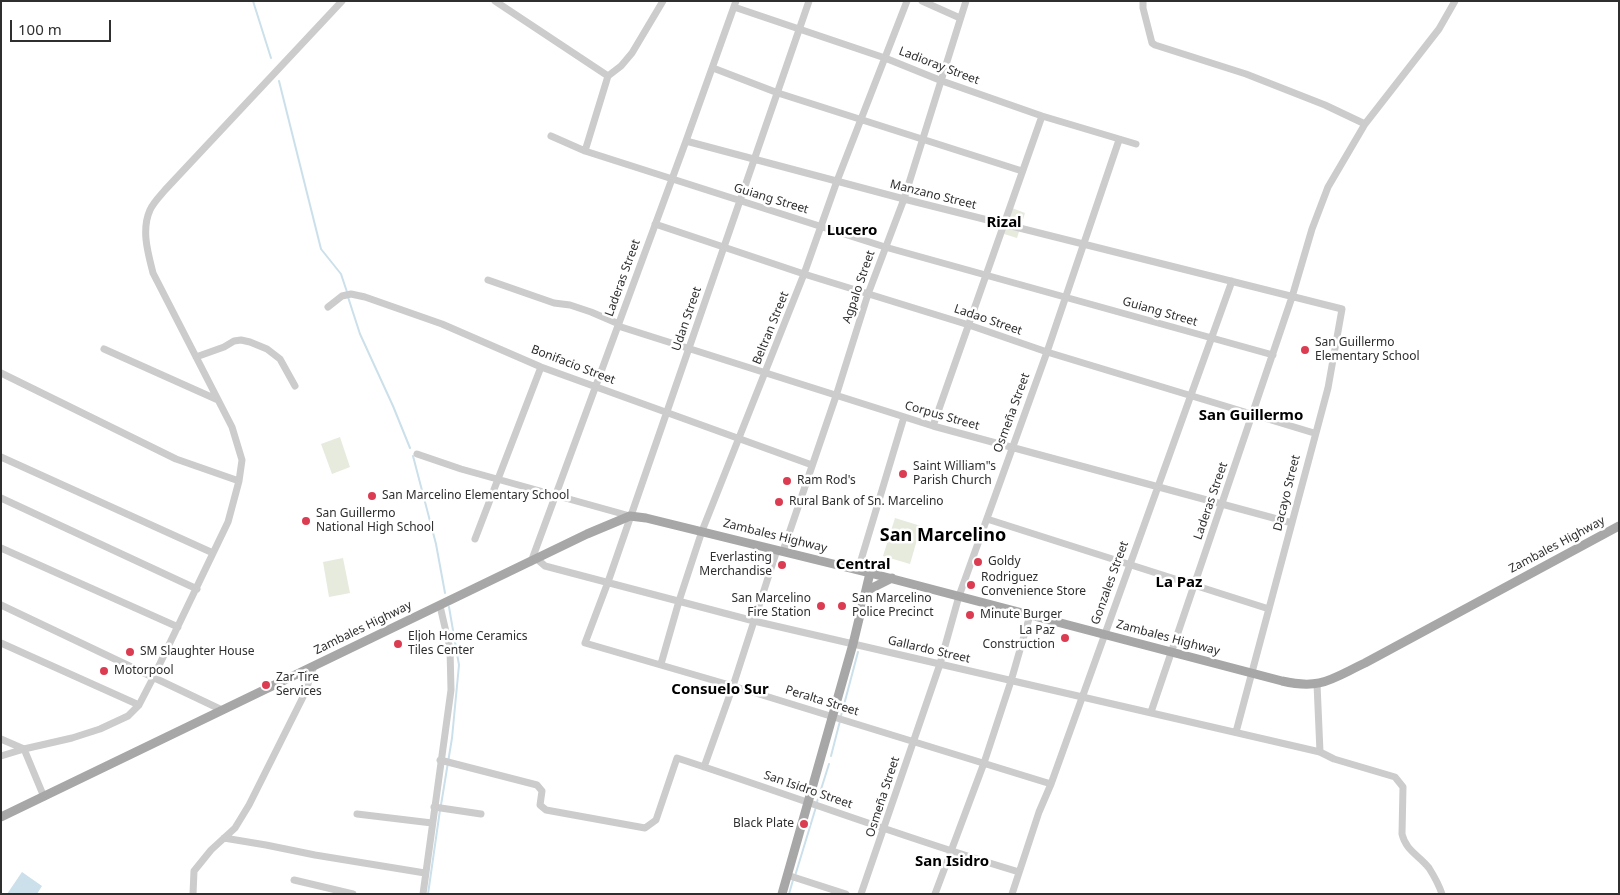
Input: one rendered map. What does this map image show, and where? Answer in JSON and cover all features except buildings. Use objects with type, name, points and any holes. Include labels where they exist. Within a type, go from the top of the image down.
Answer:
[{"type":"main road","name":"Zambales Highway","points":[[1,817],[588,534],[630,516],[702,531],[892,578],[1297,684],[1324,683],[1365,663],[1619,526]]},
{"type":"main road","points":[[782,894],[853,644],[870,573]]},
{"type":"main road","points":[[864,594],[892,578]]},
{"type":"street","points":[[1,756],[72,738],[106,727],[128,716],[139,705],[228,522],[239,481],[242,460],[232,427],[154,273],[148,255],[145,232],[150,209],[165,190],[342,1]]},
{"type":"street","points":[[495,1],[608,76]]},
{"type":"street","points":[[585,151],[608,76],[632,54],[662,1]]},
{"type":"street","name":"Udan Street","points":[[585,643],[690,348],[809,1]]},
{"type":"street","name":"Beltran Street","points":[[662,664],[702,531],[804,274],[837,180],[907,1]]},
{"type":"street","points":[[922,1],[960,18]]},
{"type":"street","name":"Agpalo Street","points":[[704,767],[754,621],[836,396],[868,294],[904,199],[966,1]]},
{"type":"street","points":[[1143,1],[1152,43],[1155,45],[1246,74],[1325,105],[1365,124]]},
{"type":"street","name":"Laderas Street","points":[[1151,712],[1292,297],[1312,229],[1328,187],[1365,124],[1438,29],[1456,1]]},
{"type":"street","name":"Ladioray Street","points":[[735,4],[799,29],[885,58],[942,81],[1042,116],[1136,144]]},
{"type":"street","name":"Laderas Street","points":[[534,561],[555,495],[735,4]]},
{"type":"street","points":[[713,68],[778,93],[1022,171]]},
{"type":"street","points":[[933,426],[1042,116]]},
{"type":"street","name":"Guiang Street","points":[[551,136],[585,151],[671,180],[885,247],[1272,355]]},
{"type":"street","name":"Osmeña Street","points":[[861,894],[940,664],[959,596],[1047,352],[1119,140]]},
{"type":"street","name":"Manzano Street","points":[[686,141],[904,199],[1292,297]]},
{"type":"street","name":"Ladao Street","points":[[655,224],[804,274],[970,325],[1047,352],[1190,394],[1314,434]]},
{"type":"street","name":"Corpus Street","points":[[488,280],[554,303],[570,305],[618,325],[933,426],[1292,523]]},
{"type":"street","name":"Gonzales Street","points":[[1012,894],[1039,812],[1051,784],[1232,281]]},
{"type":"street","name":"Bonifacio Street","points":[[328,307],[342,296],[351,294],[365,297],[442,324],[541,367],[812,465]]},
{"type":"street","name":"Dacayo Street","points":[[1236,732],[1314,434],[1328,388],[1342,309],[1292,297]]},
{"type":"street","points":[[196,357],[224,348],[234,341],[250,342],[267,349],[280,359],[296,386]]},
{"type":"street","points":[[104,349],[218,400]]},
{"type":"street","points":[[475,540],[541,367]]},
{"type":"street","points":[[1,373],[176,459],[239,481]]},
{"type":"street","points":[[858,570],[904,417]]},
{"type":"street","points":[[417,454],[461,469],[630,516]]},
{"type":"street","points":[[1,457],[213,554]]},
{"type":"street","points":[[1,498],[197,589]]},
{"type":"street","points":[[987,519],[1269,608]]},
{"type":"street","points":[[1,548],[178,627]]},
{"type":"street","name":"Gallardo Street","points":[[534,561],[545,566],[754,621],[1320,752],[1334,759],[1395,777],[1403,787],[1402,834],[1406,847],[1429,869],[1442,894]]},
{"type":"street","points":[[1,605],[222,710]]},
{"type":"street","points":[[423,894],[432,823],[439,807],[451,690],[450,649],[440,606]]},
{"type":"street","points":[[935,894],[984,763],[1030,615]]},
{"type":"street","points":[[1,643],[139,705]]},
{"type":"street","name":"Peralta Street","points":[[585,643],[662,664],[1051,784]]},
{"type":"street","points":[[193,894],[194,871],[211,850],[235,828],[306,693],[314,666]]},
{"type":"street","points":[[1317,684],[1320,752]]},
{"type":"street","points":[[1,739],[24,749],[44,797]]},
{"type":"street","name":"San Isidro Street","points":[[444,761],[537,785],[542,791],[540,805],[546,810],[645,828],[656,820],[677,758],[951,852],[1019,872]]},
{"type":"street","points":[[439,807],[481,814]]},
{"type":"street","points":[[357,814],[432,823]]},
{"type":"street","points":[[224,838],[425,873]]},
{"type":"street","points":[[787,875],[846,894]]},
{"type":"street","points":[[294,880],[353,894]]},
{"type":"shaded area","points":[[1012,208],[1025,213],[1017,238],[1004,234]]},
{"type":"shaded area","points":[[340,437],[350,467],[332,474],[321,444]]},
{"type":"shaded area","points":[[895,518],[921,526],[910,564],[883,556]]},
{"type":"shaded area","points":[[343,558],[350,593],[329,597],[323,562]]},
{"type":"water","points":[[22,872],[42,886],[37,894],[7,894]]},
{"type":"waterway","points":[[253,1],[271,58]]},
{"type":"waterway","points":[[279,81],[321,249],[341,274],[347,292]]},
{"type":"waterway","points":[[348,297],[360,334],[410,448]]},
{"type":"waterway","points":[[413,456],[436,544],[445,593]]},
{"type":"waterway","points":[[441,805],[452,738],[459,665],[449,607]]},
{"type":"waterway","points":[[841,716],[858,652]]},
{"type":"waterway","points":[[831,756],[840,721]]},
{"type":"waterway","points":[[817,802],[829,764]]},
{"type":"waterway","points":[[795,876],[816,807]]},
{"type":"waterway","points":[[428,894],[440,810]]},
{"type":"waterway","points":[[789,894],[793,880]]},
{"type":"place","name":"San Guillermo Elementary School","points":[[1305,350]]},
{"type":"place","name":"Saint William\"s Parish Church","points":[[903,474]]},
{"type":"place","name":"Ram Rod's","points":[[787,481]]},
{"type":"place","name":"San Marcelino Elementary School","points":[[372,496]]},
{"type":"place","name":"Rural Bank of Sn. Marcelino","points":[[779,502]]},
{"type":"place","name":"San Guillermo National High School","points":[[306,521]]},
{"type":"place","name":"Goldy","points":[[978,562]]},
{"type":"place","name":"Everlasting Merchandise","points":[[782,565]]},
{"type":"place","name":"Rodriguez Convenience Store","points":[[971,585]]},
{"type":"place","name":"San Marcelino Fire Station","points":[[821,606]]},
{"type":"place","name":"San Marcelino Police Precinct","points":[[842,606]]},
{"type":"place","name":"Minute Burger","points":[[970,615]]},
{"type":"place","name":"La Paz Construction","points":[[1065,638]]},
{"type":"place","name":"Eljoh Home Ceramics Tiles Center","points":[[398,644]]},
{"type":"place","name":"SM Slaughter House","points":[[130,652]]},
{"type":"place","name":"Motorpool","points":[[104,671]]},
{"type":"place","name":"Zar Tire Services","points":[[266,685]]},
{"type":"place","name":"Black Plate","points":[[804,824]]},
{"type":"district","name":"Rizal","points":[[1004,223]]},
{"type":"district","name":"Lucero","points":[[852,231]]},
{"type":"district","name":"San Guillermo","points":[[1251,416]]},
{"type":"district","name":"San Marcelino","points":[[943,536]]},
{"type":"district","name":"Central","points":[[863,565]]},
{"type":"district","name":"La Paz","points":[[1179,583]]},
{"type":"district","name":"Consuelo Sur","points":[[720,690]]},
{"type":"district","name":"San Isidro","points":[[952,862]]}]
